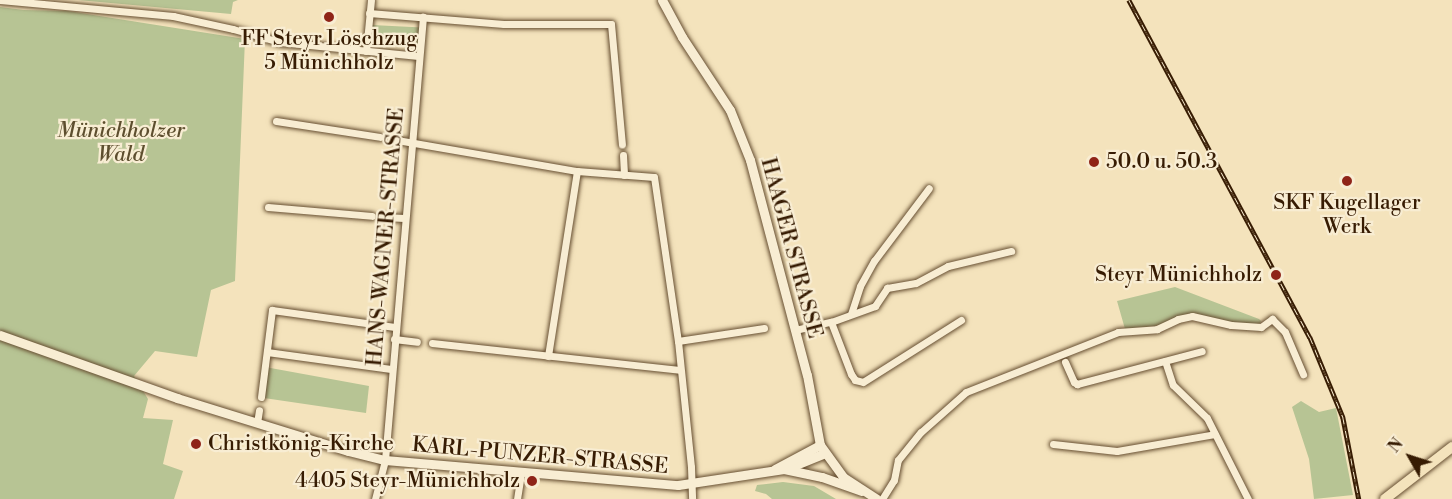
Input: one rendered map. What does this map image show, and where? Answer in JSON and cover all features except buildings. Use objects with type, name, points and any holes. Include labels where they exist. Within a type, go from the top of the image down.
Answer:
[{"type":"main road","points":[[1385,499],[1452,447]]},
{"type":"street","points":[[0,0],[173,16],[280,42],[418,56]]},
{"type":"street","points":[[366,51],[371,0]]},
{"type":"street","name":"HAAGER STRASSE","points":[[663,0],[682,37],[720,93],[739,130],[758,190],[795,330],[823,449],[843,477],[877,499]]},
{"type":"street","points":[[369,13],[504,24],[611,24],[622,145]]},
{"type":"street","name":"HANS-WAGNER-STRASSE","points":[[375,499],[385,460],[423,17]]},
{"type":"street","points":[[276,121],[380,137]]},
{"type":"street","points":[[391,139],[577,171],[654,177],[678,341],[692,499]]},
{"type":"street","points":[[623,155],[624,175]]},
{"type":"street","points":[[548,356],[577,171]]},
{"type":"street","points":[[850,314],[860,286],[874,261],[929,188]]},
{"type":"street","points":[[268,207],[372,216]]},
{"type":"street","points":[[384,217],[404,218]]},
{"type":"street","points":[[795,330],[831,322],[875,306],[887,288],[916,283],[948,266],[1011,251]]},
{"type":"street","points":[[261,398],[272,310],[395,327]]},
{"type":"street","points":[[882,499],[894,480],[898,460],[932,421],[966,392],[1118,332],[1157,329],[1192,316],[1231,325],[1261,327],[1272,319],[1285,332],[1303,374]]},
{"type":"street","points":[[831,322],[851,374],[855,380],[863,382],[960,320]]},
{"type":"street","points":[[678,341],[764,328]]},
{"type":"street","name":"KARL-PUNZER-STRASSE","points":[[0,335],[177,398],[348,452],[385,460],[665,484],[692,483],[784,469],[822,477],[862,491]]},
{"type":"street","points":[[394,339],[417,342]]},
{"type":"street","points":[[432,343],[680,370]]},
{"type":"street","points":[[1065,362],[1077,384],[1202,351]]},
{"type":"street","points":[[267,352],[391,369]]},
{"type":"street","points":[[1165,361],[1173,385],[1207,418],[1248,499]]},
{"type":"street","points":[[257,423],[259,410]]},
{"type":"street","points":[[1053,444],[1117,451],[1215,434]]},
{"type":"street","name":"KARL-PUNZER-STRASSE","points":[[784,469],[823,449]]},
{"type":"street","name":"KARL-PUNZER-STRASSE","points":[[773,470],[823,449]]},
{"type":"street","points":[[517,499],[521,473]]},
{"type":"green space","points":[[78,0],[238,0],[233,2],[231,14]]},
{"type":"green space","name":"Münichholzer Wald","points":[[0,7],[68,11],[245,39],[235,281],[211,290],[197,357],[155,351],[134,376],[148,399],[143,418],[173,420],[163,464],[183,471],[174,499],[0,499]]},
{"type":"green space","points":[[372,25],[422,28],[421,45],[371,42]]},
{"type":"green space","points":[[1175,287],[1261,321],[1259,324],[1235,323],[1194,314],[1155,326],[1125,329],[1117,301]]},
{"type":"green space","points":[[265,367],[369,386],[366,413],[264,398]]},
{"type":"green space","points":[[1301,401],[1319,412],[1336,408],[1353,495],[1314,499],[1309,459],[1292,407]]},
{"type":"green space","points":[[783,482],[814,486],[836,499],[772,499],[766,494],[755,491],[757,485]]},
{"type":"railway","points":[[1129,0],[1310,337],[1343,417],[1359,499]]},
{"type":"place","name":"FF Steyr Löschzug 5 Münichholz","points":[[329,17]]},
{"type":"place","name":"50.0 u. 50.3","points":[[1094,162]]},
{"type":"place","name":"SKF Kugellager Werk","points":[[1347,181]]},
{"type":"place","name":"Steyr Münichholz","points":[[1276,275]]},
{"type":"place","name":"Christkönig-Kirche","points":[[196,444]]},
{"type":"place","name":"4405 Steyr-Münichholz","points":[[532,481]]}]
